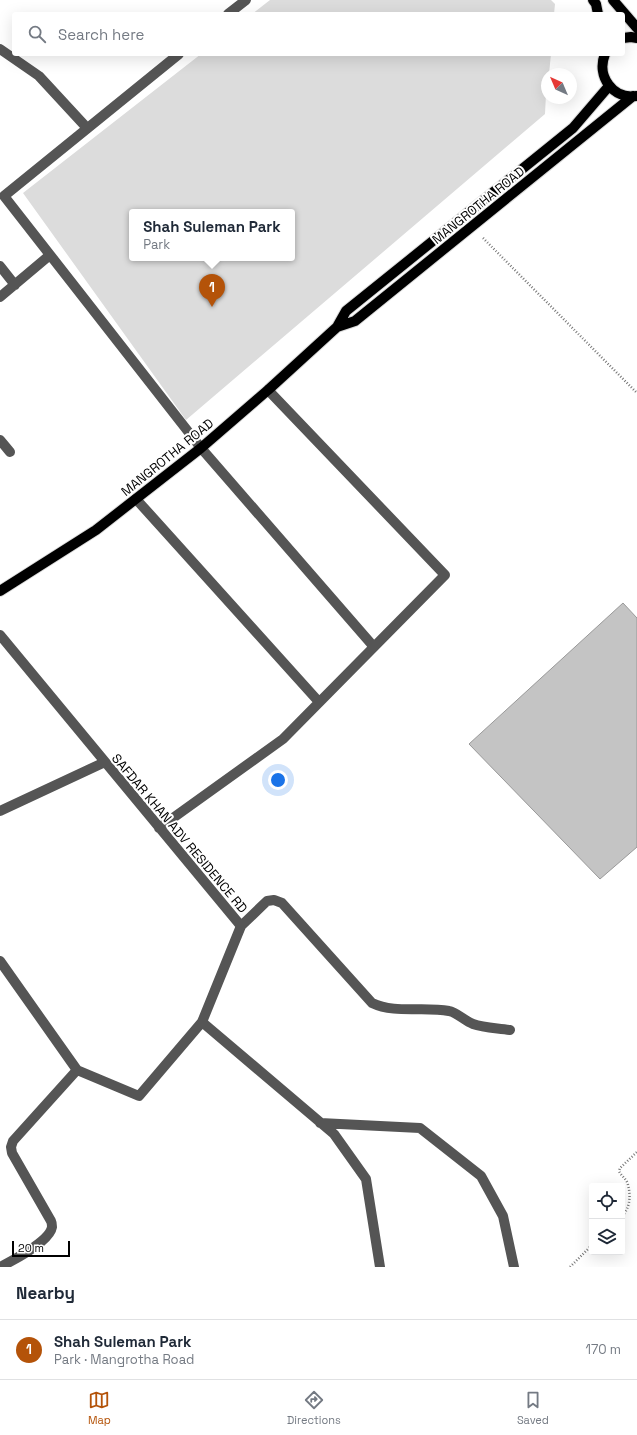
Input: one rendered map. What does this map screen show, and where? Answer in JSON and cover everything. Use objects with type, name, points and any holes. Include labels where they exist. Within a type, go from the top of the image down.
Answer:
[{"type":"main road","points":[[613,0],[623,12]]},
{"type":"main road","points":[[625,14],[637,28]]},
{"type":"main road","points":[[625,38],[637,38]]},
{"type":"main road","points":[[604,56],[602,69],[604,78],[609,86],[616,92],[624,95],[635,96]]},
{"type":"main road","name":"MANGROTHA ROAD","points":[[0,591],[96,530],[201,448],[268,390],[337,327],[346,311],[573,128],[609,86]]},
{"type":"main road","name":"MANGROTHA ROAD","points":[[337,327],[355,322],[581,138],[635,96]]},
{"type":"main road","points":[[573,128],[581,138]]},
{"type":"street","points":[[231,12],[246,0]]},
{"type":"street","points":[[0,49],[39,76],[87,128]]},
{"type":"street","points":[[177,56],[4,196],[201,448],[374,647]]},
{"type":"street","points":[[0,297],[50,255]]},
{"type":"street","points":[[0,266],[15,285]]},
{"type":"street","points":[[159,828],[283,739],[445,575],[268,390]]},
{"type":"street","points":[[0,440],[10,452]]},
{"type":"street","points":[[136,499],[319,702]]},
{"type":"street","name":"SAFDAR KHAN ADV RESIDENCE RD","points":[[0,635],[241,926],[202,1022],[139,1096],[77,1070]]},
{"type":"street","points":[[0,811],[105,762]]},
{"type":"street","points":[[241,926],[267,902],[274,900],[282,903],[372,1003],[382,1008],[440,1009],[452,1011],[462,1019],[474,1025],[510,1030]]},
{"type":"street","points":[[0,961],[77,1070],[13,1141],[11,1147],[12,1153],[52,1221],[52,1228],[49,1234],[25,1254],[2,1267]]},
{"type":"street","points":[[202,1022],[334,1134],[366,1178],[380,1267]]},
{"type":"street","points":[[320,1123],[420,1128],[481,1176],[503,1216],[514,1267]]},
{"type":"path","points":[[483,238],[637,393]]},
{"type":"path","points":[[625,1212],[629,1206],[628,1185],[619,1171],[620,1168],[637,1152]]},
{"type":"path","points":[[570,1267],[589,1248]]},
{"type":"shaded area","points":[[270,0],[551,0],[555,4],[554,12],[255,12]]},
{"type":"shaded area","points":[[198,56],[551,56],[550,68],[541,68],[541,104],[546,104],[545,114],[186,420],[23,193]]},
{"type":"building","points":[[623,603],[637,618],[637,847],[600,879],[469,744]]},
{"type":"place","name":"Shah Suleman Park","points":[[212,307]]}]
